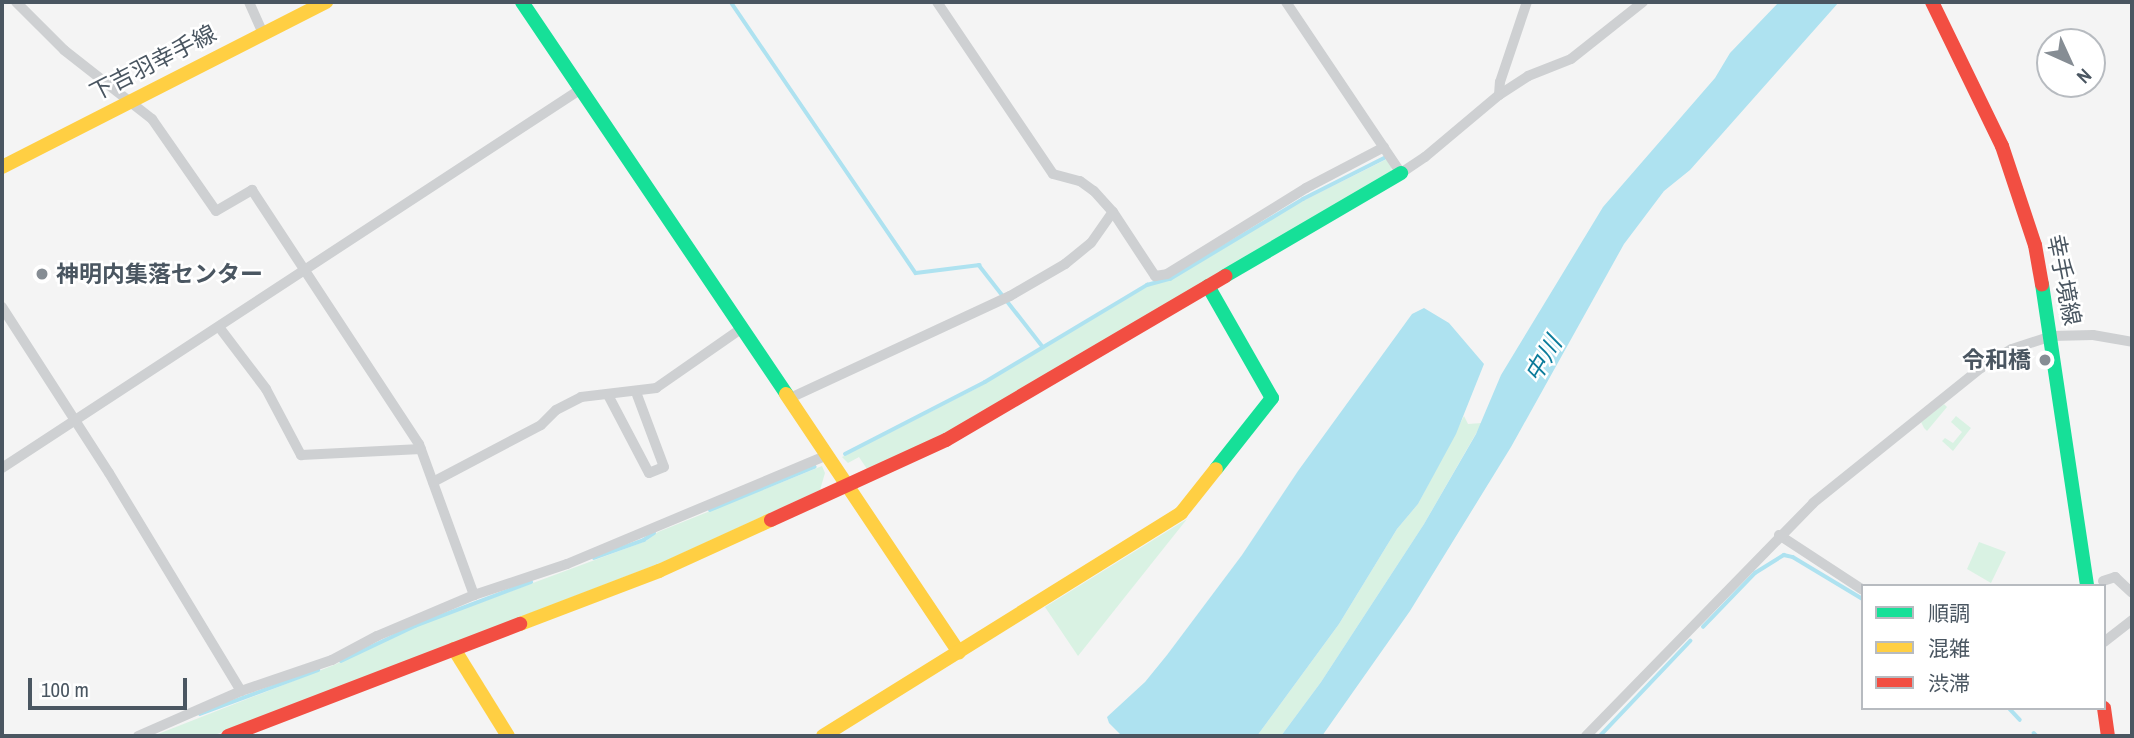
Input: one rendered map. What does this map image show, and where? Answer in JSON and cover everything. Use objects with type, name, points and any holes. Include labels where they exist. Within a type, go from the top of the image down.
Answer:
[{"type":"street","points":[[16,2],[64,50],[152,119],[216,211],[252,190],[421,449],[474,595]]},
{"type":"street","points":[[249,2],[263,34]]},
{"type":"street","name":"下吉羽幸手線","points":[[2,167],[326,2]]},
{"type":"street","points":[[522,2],[959,652]]},
{"type":"street","points":[[937,2],[1054,174],[1080,181],[1094,191],[1113,212],[1155,275],[1167,274],[1306,188],[1384,147]]},
{"type":"street","points":[[1286,2],[1401,173]]},
{"type":"street","points":[[1499,95],[1500,82],[1527,2]]},
{"type":"street","points":[[228,736],[659,571],[946,440],[1401,173],[1425,157],[1499,95],[1528,76],[1571,59],[1643,2]]},
{"type":"street","name":"幸手境線","points":[[1932,2],[2002,146],[2035,245],[2052,336],[2087,584]]},
{"type":"street","points":[[2,468],[581,89]]},
{"type":"street","points":[[788,399],[1010,296],[1065,264],[1091,243],[1113,212]]},
{"type":"street","points":[[823,736],[1181,513],[1272,398],[1208,286]]},
{"type":"street","points":[[2,307],[241,691]]},
{"type":"street","points":[[219,327],[265,388],[301,455],[421,449]]},
{"type":"street","points":[[433,482],[541,425],[556,410],[581,397],[656,388],[741,329]]},
{"type":"street","points":[[1586,736],[1813,503],[1981,368],[2012,349],[2052,336],[2093,335],[2132,342]]},
{"type":"street","points":[[608,395],[649,473],[664,467],[636,392]]},
{"type":"street","points":[[138,736],[241,691],[332,660],[377,636],[474,595],[567,564],[827,455]]},
{"type":"street","points":[[1779,535],[1861,589]]},
{"type":"street","points":[[2103,581],[2115,577],[2132,593]]},
{"type":"street","points":[[2106,640],[2132,620]]},
{"type":"street","points":[[454,649],[508,736]]},
{"type":"street","points":[[2104,710],[2108,736]]},
{"type":"green space","points":[[1387,159],[1392,167],[1391,173],[941,436],[867,469],[859,457],[848,463],[842,457],[979,387],[1148,286],[1171,280],[1295,205]]},
{"type":"green space","points":[[1944,404],[1947,407],[1927,431],[1921,422]]},
{"type":"green space","points":[[1464,416],[1468,424],[1482,423],[1424,524],[1321,682],[1281,736],[1257,736],[1339,624],[1397,529],[1418,504]]},
{"type":"green space","points":[[1956,416],[1971,428],[1953,451],[1942,441],[1945,438],[1953,443],[1962,432],[1951,422]]},
{"type":"green space","points":[[822,466],[825,473],[820,490],[663,562],[212,736],[153,736],[334,665],[417,626],[646,541],[658,532]]},
{"type":"green space","points":[[1187,519],[1078,656],[1045,607]]},
{"type":"green space","points":[[1979,542],[2006,552],[1991,583],[1967,569]]},
{"type":"water","name":"中川","points":[[1779,2],[1839,2],[1690,170],[1664,191],[1624,244],[1511,447],[1410,611],[1322,736],[1281,736],[1321,682],[1424,524],[1476,434],[1501,375],[1603,207],[1715,78],[1730,53]]},
{"type":"water","points":[[1424,308],[1449,323],[1484,364],[1456,434],[1418,504],[1397,529],[1339,624],[1257,736],[1122,736],[1109,723],[1107,717],[1145,682],[1167,655],[1242,555],[1298,471],[1412,314]]},
{"type":"waterway","points":[[731,2],[916,273],[979,265],[1043,347]]},
{"type":"waterway","points":[[845,454],[985,382],[1147,285],[1170,279],[1303,199],[1384,158]]},
{"type":"waterway","points":[[710,510],[814,467]]},
{"type":"waterway","points":[[594,558],[644,540],[654,533]]},
{"type":"waterway","points":[[1703,627],[1755,573],[1784,555],[1793,557],[1861,598]]},
{"type":"waterway","points":[[341,661],[415,626],[531,582]]},
{"type":"waterway","points":[[1600,736],[1690,641]]},
{"type":"waterway","points":[[200,714],[318,670]]},
{"type":"waterway","points":[[2011,710],[2020,720]]},
{"type":"waterway","points":[[2034,733],[2037,736]]},
{"type":"traffic: fast","points":[[522,2],[786,394]]},
{"type":"traffic: fast","points":[[1225,276],[1401,173]]},
{"type":"traffic: fast","points":[[2042,284],[2087,584]]},
{"type":"traffic: fast","points":[[1208,286],[1272,398],[1216,469]]},
{"type":"traffic: slow","points":[[2,167],[326,2]]},
{"type":"traffic: slow","points":[[786,394],[959,652]]},
{"type":"traffic: slow","points":[[823,736],[1181,513],[1216,469]]},
{"type":"traffic: slow","points":[[520,624],[659,571],[771,520]]},
{"type":"traffic: slow","points":[[454,649],[508,736]]},
{"type":"traffic: jam","points":[[1932,2],[2002,146],[2035,245],[2042,284]]},
{"type":"traffic: jam","points":[[771,520],[946,440],[1225,276]]},
{"type":"traffic: jam","points":[[228,736],[520,624]]},
{"type":"traffic: jam","points":[[2104,710],[2108,736]]},
{"type":"place","name":"神明内集落センター","points":[[42,274]]},
{"type":"place","name":"令和橋","points":[[2045,360]]}]
